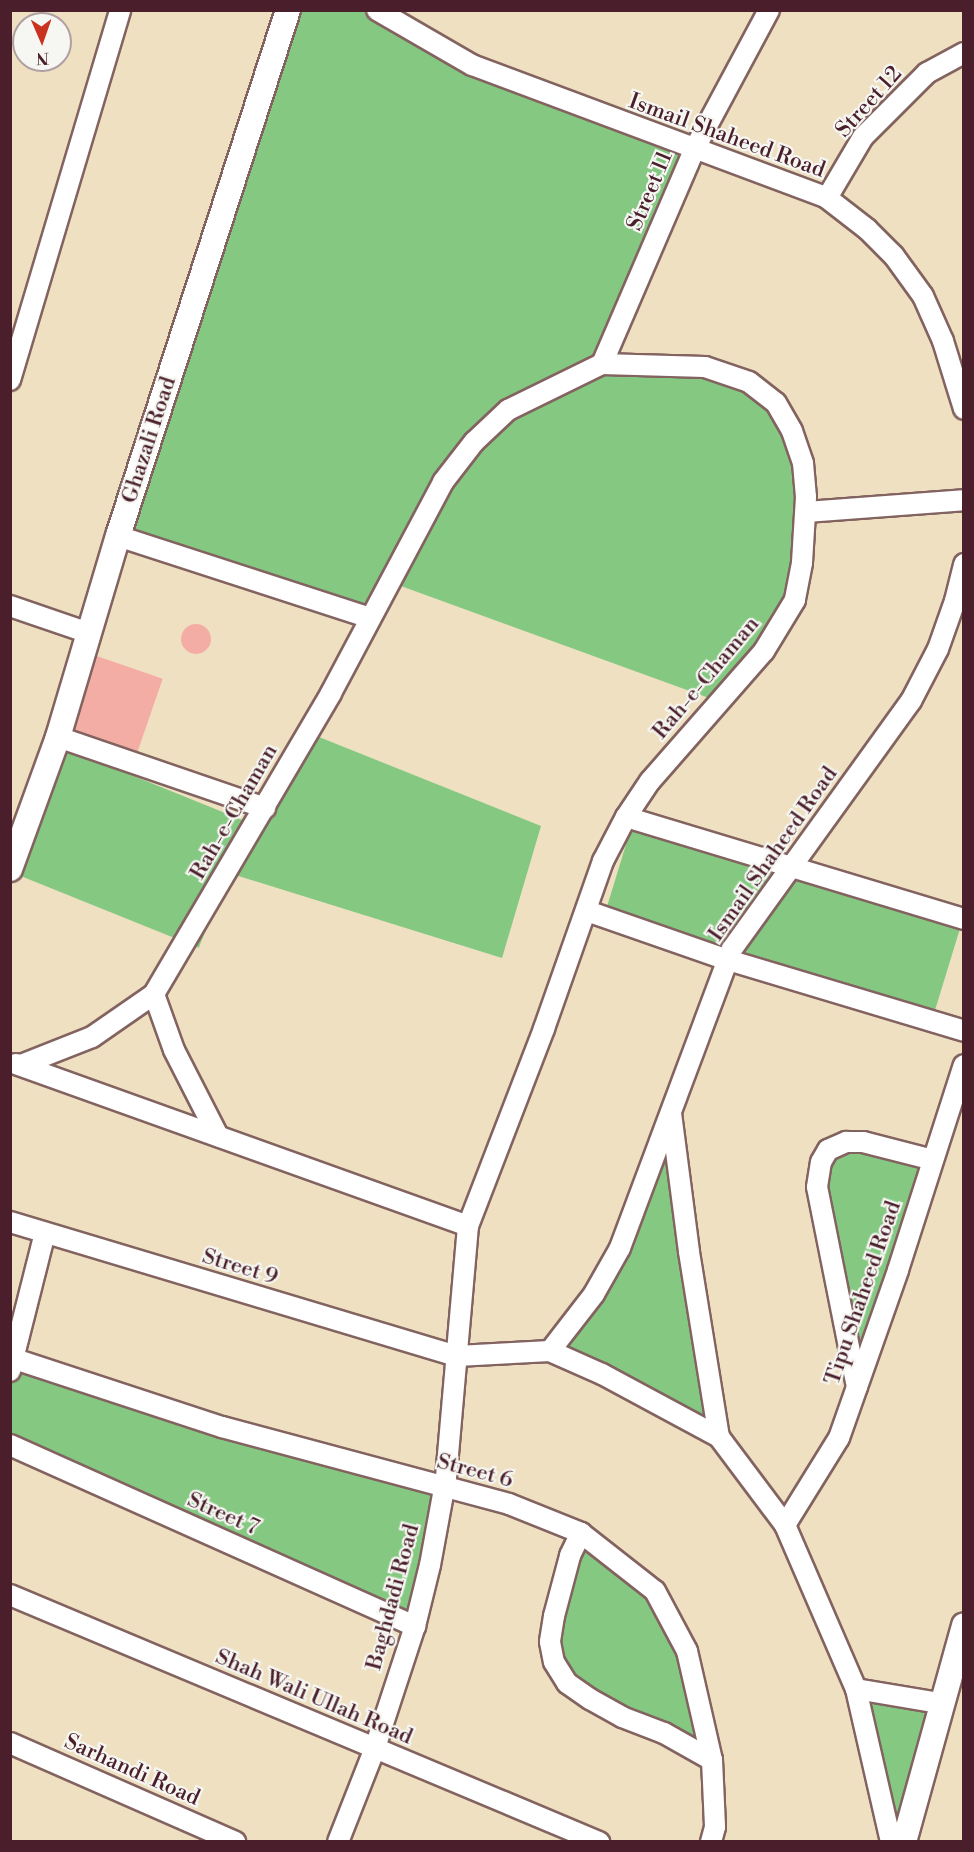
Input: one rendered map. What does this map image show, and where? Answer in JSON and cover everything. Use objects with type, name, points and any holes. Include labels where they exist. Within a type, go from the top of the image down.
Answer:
[{"type":"main road","name":"Ghazali Road","points":[[10,869],[58,737],[118,536],[288,10]]},
{"type":"main road","points":[[904,1842],[963,1625]]},
{"type":"street","points":[[10,380],[120,10]]},
{"type":"street","name":"Ismail Shaheed Road","points":[[377,10],[472,65],[693,150],[826,198],[867,229],[894,256],[922,296],[943,341],[963,409]]},
{"type":"street","name":"Street 11","points":[[602,364],[693,150],[769,10]]},
{"type":"street","name":"Street 12","points":[[826,198],[863,137],[927,73],[962,58]]},
{"type":"street","name":"Rah-e-Chaman","points":[[16,1064],[92,1037],[154,994],[265,808],[443,482],[474,442],[508,410],[602,364],[705,367],[749,382],[776,403],[792,431],[803,463],[806,512],[802,563],[795,600],[784,621],[758,659],[650,781],[626,817],[603,861],[587,912],[468,1226],[457,1356]]},
{"type":"street","points":[[806,512],[963,500]]},
{"type":"street","points":[[118,536],[370,618]]},
{"type":"street","name":"Ismail Shaheed Road","points":[[719,1437],[689,1252],[670,1110],[732,949],[911,701],[938,649],[955,601],[963,564]]},
{"type":"street","points":[[10,606],[90,633]]},
{"type":"street","points":[[58,737],[265,808]]},
{"type":"street","points":[[626,817],[963,919]]},
{"type":"street","points":[[587,912],[728,960],[963,1031]]},
{"type":"street","points":[[154,994],[174,1050],[218,1136]]},
{"type":"street","points":[[16,1064],[468,1226]]},
{"type":"street","name":"Tipu Shaheed Road","points":[[785,1525],[839,1438],[963,1065]]},
{"type":"street","points":[[670,1110],[620,1248],[594,1294],[550,1351],[602,1374],[719,1437],[785,1525],[856,1689],[891,1842]]},
{"type":"street","points":[[857,1387],[817,1187],[820,1162],[828,1150],[846,1142],[863,1142],[933,1160]]},
{"type":"street","name":"Street 9","points":[[10,1222],[457,1356],[550,1351]]},
{"type":"street","points":[[13,1365],[45,1233]]},
{"type":"street","name":"Baghdadi Road","points":[[338,1842],[375,1748],[415,1626],[445,1488],[457,1356]]},
{"type":"street","name":"Street 6","points":[[13,1365],[222,1427],[508,1504],[581,1533],[655,1591],[687,1651],[712,1760],[715,1827],[711,1842]]},
{"type":"street","name":"Street 7","points":[[10,1445],[415,1626]]},
{"type":"street","points":[[581,1533],[570,1556],[554,1616],[550,1642],[554,1662],[567,1683],[590,1699],[622,1717],[664,1733],[712,1760]]},
{"type":"street","name":"Shah Wali Ullah Road","points":[[10,1595],[600,1842]]},
{"type":"street","points":[[856,1689],[940,1703]]},
{"type":"street","name":"Sarhandi Road","points":[[10,1743],[235,1842]]},
{"type":"green space","points":[[289,11],[372,11],[688,151],[592,370],[663,365],[742,383],[770,405],[799,465],[796,594],[720,702],[390,582],[367,625],[115,541]]},
{"type":"green space","points":[[319,737],[541,826],[502,958],[232,874]]},
{"type":"green space","points":[[62,747],[249,823],[199,948],[11,872]]},
{"type":"green space","points":[[635,815],[964,916],[932,1019],[603,918]]},
{"type":"green space","points":[[671,1110],[719,1437],[544,1352],[594,1294]]},
{"type":"green space","points":[[846,1142],[933,1160],[857,1387],[821,1162]]},
{"type":"green space","points":[[15,1359],[446,1478],[415,1626],[11,1445],[10,1371]]},
{"type":"green space","points":[[581,1533],[655,1591],[687,1651],[712,1760],[567,1683],[554,1616]]},
{"type":"green space","points":[[856,1689],[940,1703],[891,1841]]},
{"type":"building","points":[[196,624],[207,628],[211,639],[207,650],[196,654],[185,650],[181,639],[185,628]]},
{"type":"building","points":[[88,653],[163,679],[138,752],[63,726]]}]
